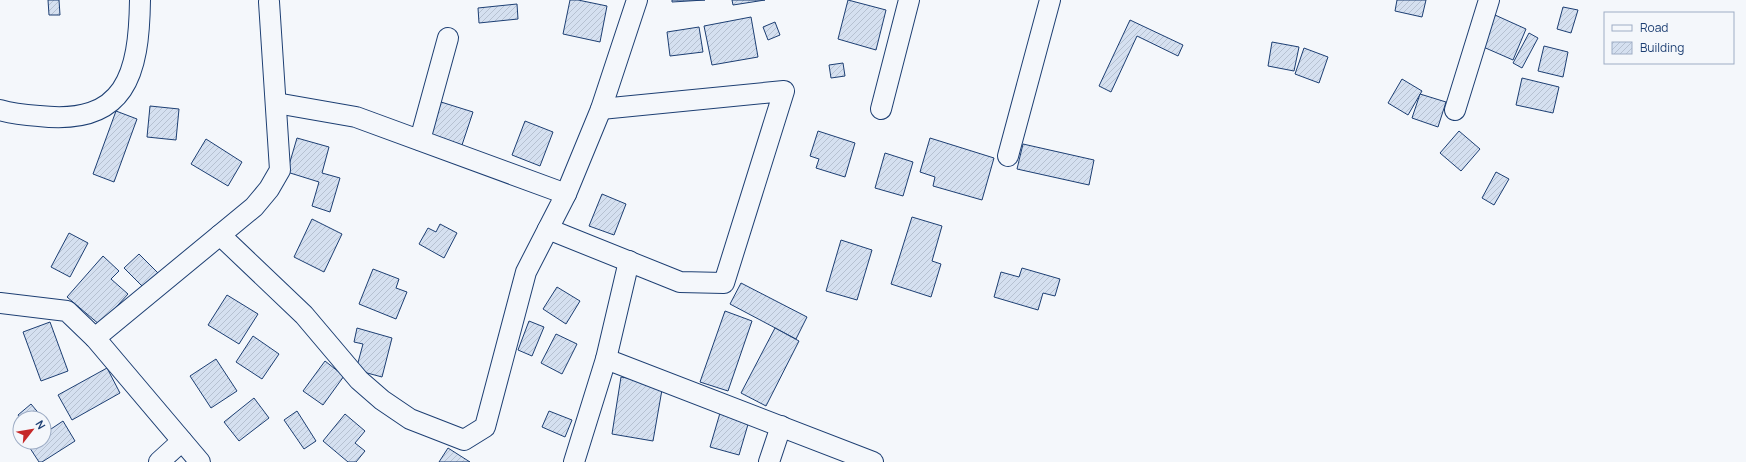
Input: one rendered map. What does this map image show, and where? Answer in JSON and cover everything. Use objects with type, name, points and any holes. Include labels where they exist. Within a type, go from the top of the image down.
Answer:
[{"type":"street","points":[[0,110],[56,118],[74,117],[87,115],[111,102],[118,96],[128,76],[135,53],[140,0]]},
{"type":"street","points":[[220,235],[304,315],[359,380],[382,400],[410,419],[464,440],[485,427],[526,272],[566,194],[601,109],[637,0]]},
{"type":"street","points":[[880,109],[909,0]]},
{"type":"street","points":[[1008,156],[1050,0]]},
{"type":"street","points":[[1455,110],[1489,0]]},
{"type":"street","points":[[95,338],[254,207],[269,189],[280,170],[269,2]]},
{"type":"street","points":[[420,140],[448,38]]},
{"type":"street","points":[[548,229],[680,282],[724,283],[784,92],[601,109]]},
{"type":"street","points":[[276,103],[356,117],[566,194]]},
{"type":"street","points":[[574,462],[606,359],[629,261]]},
{"type":"street","points":[[0,302],[67,311],[95,338],[200,462]]},
{"type":"street","points":[[606,359],[873,462]]},
{"type":"street","points":[[769,462],[781,426]]},
{"type":"street","points":[[159,462],[182,441]]},
{"type":"building","points":[[48,0],[59,0],[60,15],[49,15]]},
{"type":"building","points":[[570,0],[578,0],[607,6],[600,42],[563,34]]},
{"type":"building","points":[[672,0],[705,0],[672,2]]},
{"type":"building","points":[[732,0],[765,0],[733,5]]},
{"type":"building","points":[[848,0],[886,10],[876,50],[838,39]]},
{"type":"building","points":[[1397,0],[1426,0],[1422,17],[1395,11]]},
{"type":"building","points":[[517,4],[518,19],[479,23],[478,8]]},
{"type":"building","points":[[1563,7],[1578,10],[1571,33],[1557,29]]},
{"type":"building","points":[[1495,15],[1526,29],[1513,60],[1481,46]]},
{"type":"building","points":[[751,17],[758,57],[712,65],[704,26]]},
{"type":"building","points":[[1130,20],[1183,45],[1178,56],[1137,36],[1111,92],[1099,86]]},
{"type":"building","points":[[775,22],[780,35],[768,40],[763,27]]},
{"type":"building","points":[[699,27],[703,52],[670,56],[667,32]]},
{"type":"building","points":[[1529,33],[1538,38],[1522,68],[1513,63]]},
{"type":"building","points":[[1272,42],[1299,47],[1294,71],[1268,66]]},
{"type":"building","points":[[1544,46],[1568,52],[1563,77],[1538,71]]},
{"type":"building","points":[[1304,48],[1328,57],[1319,83],[1295,74]]},
{"type":"building","points":[[843,63],[845,76],[831,78],[829,65]]},
{"type":"building","points":[[1522,78],[1559,87],[1553,113],[1516,105]]},
{"type":"building","points":[[1402,79],[1422,91],[1408,115],[1388,103]]},
{"type":"building","points":[[1420,94],[1446,102],[1438,127],[1412,118]]},
{"type":"building","points":[[441,102],[473,112],[462,145],[431,135]]},
{"type":"building","points":[[150,106],[179,109],[176,140],[147,137]]},
{"type":"building","points":[[116,111],[137,119],[114,182],[93,174]]},
{"type":"building","points":[[525,121],[553,132],[540,166],[512,155]]},
{"type":"building","points":[[818,131],[855,143],[845,177],[816,168],[819,159],[810,156]]},
{"type":"building","points":[[1459,131],[1480,149],[1461,171],[1440,153]]},
{"type":"building","points":[[297,138],[329,147],[322,173],[340,178],[330,212],[312,206],[319,182],[287,172]]},
{"type":"building","points":[[930,138],[994,158],[982,200],[933,186],[935,177],[920,172]]},
{"type":"building","points":[[206,139],[242,162],[228,186],[191,164]]},
{"type":"building","points":[[1023,144],[1094,160],[1089,185],[1017,169]]},
{"type":"building","points":[[885,153],[913,162],[903,196],[875,188]]},
{"type":"building","points":[[1496,172],[1509,179],[1494,205],[1482,198]]},
{"type":"building","points":[[602,194],[626,204],[614,235],[589,226]]},
{"type":"building","points":[[912,217],[942,226],[932,261],[941,264],[931,297],[891,284]]},
{"type":"building","points":[[312,219],[342,234],[324,272],[294,257]]},
{"type":"building","points":[[440,224],[457,233],[444,258],[419,244],[428,228],[436,232]]},
{"type":"building","points":[[69,233],[88,243],[70,277],[51,267]]},
{"type":"building","points":[[841,240],[872,250],[857,300],[826,291]]},
{"type":"building","points":[[139,254],[158,273],[143,287],[124,268]]},
{"type":"building","points":[[103,256],[119,271],[111,279],[128,294],[100,325],[67,297]]},
{"type":"building","points":[[1022,268],[1060,279],[1055,296],[1043,293],[1038,310],[994,297],[1001,272],[1019,277]]},
{"type":"building","points":[[373,269],[399,279],[396,288],[407,292],[396,319],[359,304]]},
{"type":"building","points":[[741,283],[807,317],[796,339],[730,304]]},
{"type":"building","points":[[557,287],[580,301],[566,324],[543,309]]},
{"type":"building","points":[[227,295],[258,314],[239,344],[208,325]]},
{"type":"building","points":[[725,311],[752,321],[728,391],[700,382]]},
{"type":"building","points":[[529,321],[544,327],[532,356],[518,350]]},
{"type":"building","points":[[50,322],[68,371],[41,381],[23,332]]},
{"type":"building","points":[[357,328],[392,338],[382,377],[356,370],[363,344],[354,342]]},
{"type":"building","points":[[775,328],[799,341],[766,406],[741,393]]},
{"type":"building","points":[[556,334],[577,344],[562,374],[541,363]]},
{"type":"building","points":[[253,336],[279,354],[262,379],[236,362]]},
{"type":"building","points":[[216,359],[237,391],[211,408],[190,376]]},
{"type":"building","points":[[325,361],[344,376],[323,405],[303,391]]},
{"type":"building","points":[[107,368],[120,393],[72,420],[58,395]]},
{"type":"building","points":[[621,377],[663,384],[653,441],[612,434]]},
{"type":"building","points":[[254,398],[269,418],[239,441],[224,422]]},
{"type":"building","points":[[31,404],[36,410],[24,410]]},
{"type":"building","points":[[297,411],[316,441],[304,449],[284,420]]},
{"type":"building","points":[[549,411],[572,420],[565,437],[542,427]]},
{"type":"building","points":[[720,413],[749,421],[739,455],[710,447]]},
{"type":"building","points":[[345,414],[365,431],[355,443],[365,451],[356,462],[348,462],[323,441]]},
{"type":"building","points":[[63,421],[75,441],[42,462],[39,462],[31,450],[52,450],[52,428]]},
{"type":"building","points":[[448,448],[470,462],[439,462]]}]
